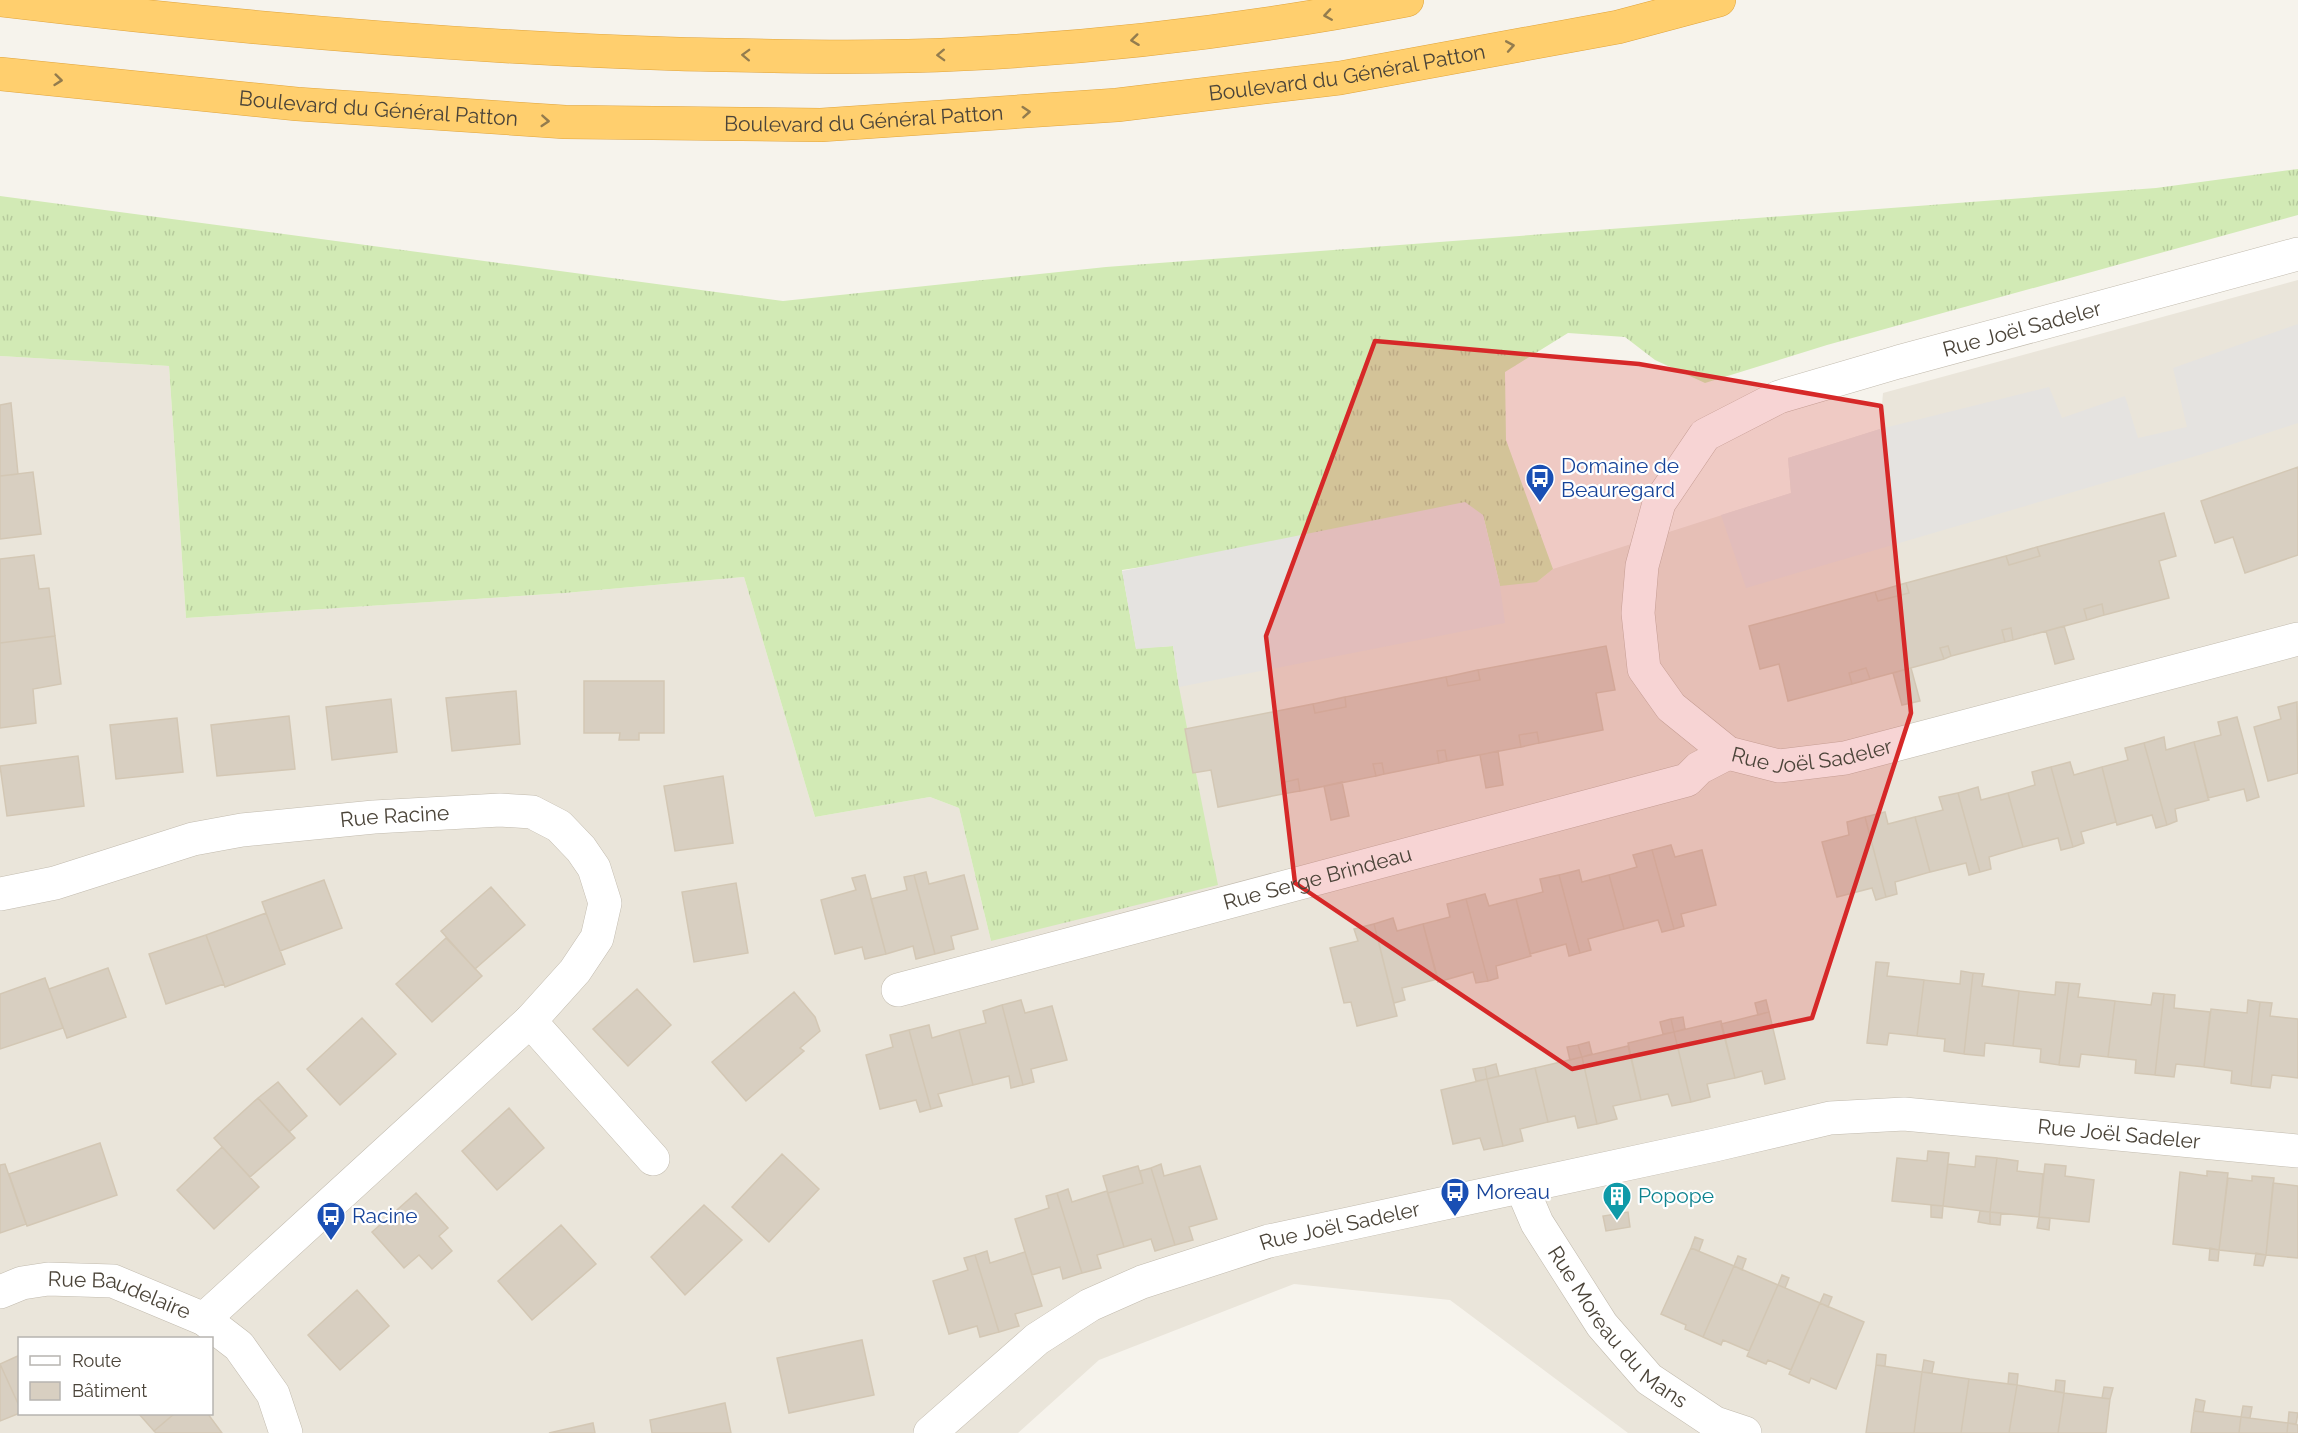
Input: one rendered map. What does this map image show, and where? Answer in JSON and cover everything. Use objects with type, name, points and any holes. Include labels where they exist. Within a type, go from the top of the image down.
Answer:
[{"type":"highway","points":[[0,0],[268,28],[550,50],[828,58],[964,54],[1112,43],[1327,15],[1407,0]]},
{"type":"highway","name":"Boulevard du Général Patton","points":[[0,74],[297,104],[565,122],[821,124],[1117,105],[1340,78],[1618,27],[1719,0]]},
{"type":"street","name":"Rue Joël Sadeler","points":[[2298,254],[1898,362],[1779,397],[1705,435],[1659,502],[1642,566],[1638,613],[1644,669],[1671,707],[1728,753],[1779,766],[1845,758],[2298,639]]},
{"type":"street","name":"Rue Serge Brindeau","points":[[898,990],[1687,780],[1700,768],[1728,753]]},
{"type":"street","name":"Rue Racine","points":[[0,894],[55,883],[193,839],[242,830],[386,816],[500,810],[532,813],[559,826],[594,867],[605,903],[597,938],[575,971],[530,1021],[204,1319]]},
{"type":"street","points":[[530,1021],[653,1159]]},
{"type":"street","name":"Rue Joël Sadeler","points":[[930,1433],[1037,1339],[1090,1305],[1142,1282],[1269,1241],[1522,1188],[1830,1118],[1904,1114],[2298,1151]]},
{"type":"street","name":"Rue Moreau du Mans","points":[[1522,1188],[1537,1223],[1602,1325],[1649,1379],[1715,1423],[1745,1433]]},
{"type":"street","name":"Rue Baudelaire","points":[[0,1292],[22,1283],[48,1279],[113,1281],[204,1319],[239,1346],[273,1394],[286,1433]]},
{"type":"highlighted area","points":[[1375,341],[1639,364],[1881,406],[1911,713],[1812,1018],[1572,1069],[1295,883],[1266,636]]},
{"type":"shaded area","points":[[2298,280],[2298,1433],[1628,1433],[1450,1300],[1294,1284],[1099,1360],[1018,1433],[0,1433],[0,356],[169,366],[186,618],[565,593],[744,577],[815,817],[930,797],[959,808],[991,941],[1179,687],[1173,646],[1122,571],[1537,582],[1553,569],[1791,493],[1788,458],[1880,429],[1883,393]]},
{"type":"shaded area","points":[[2298,324],[2298,423],[2196,456],[1746,588],[1721,515],[1791,493],[1788,458],[1880,429],[2049,387],[2062,418],[2125,396],[2138,438],[2187,427],[2173,368]]},
{"type":"shaded area","points":[[1465,502],[1483,515],[1500,586],[1505,623],[1179,687],[1173,646],[1136,649],[1122,571]]},
{"type":"green space","points":[[2298,169],[2298,215],[1827,345],[1705,383],[1655,360],[1625,337],[1568,333],[1505,372],[1506,440],[1553,569],[1537,582],[1500,586],[1483,515],[1122,570],[1136,648],[1173,646],[1218,885],[991,941],[959,808],[930,797],[815,817],[744,577],[565,593],[186,618],[169,366],[0,356],[0,196],[783,301],[1106,267],[2156,188]]},
{"type":"building","points":[[11,403],[18,474],[0,476],[0,405]]},
{"type":"building","points":[[2298,467],[2298,555],[2245,573],[2233,537],[2215,543],[2201,501]]},
{"type":"building","points":[[33,472],[41,534],[0,539],[0,476]]},
{"type":"building","points":[[2164,513],[2176,556],[2159,561],[2169,598],[2104,615],[2102,604],[2084,609],[2087,620],[2013,640],[2011,628],[2002,630],[2005,642],[1951,656],[1948,646],[1940,648],[1944,659],[1870,679],[1866,668],[1849,673],[1852,684],[1788,701],[1779,664],[1760,669],[1749,626],[1875,592],[1878,601],[1909,593],[1906,583],[2006,556],[2009,565],[2040,556],[2037,547]]},
{"type":"building","points":[[2037,547],[2040,556],[2009,565],[2006,556]]},
{"type":"building","points":[[34,555],[39,589],[49,588],[55,636],[0,643],[0,559]]},
{"type":"building","points":[[1906,583],[1909,593],[1878,601],[1875,592]]},
{"type":"building","points":[[2102,604],[2104,615],[2087,620],[2084,609]]},
{"type":"building","points":[[2064,626],[2074,659],[2055,664],[2046,631]]},
{"type":"building","points":[[2011,628],[2013,640],[2005,642],[2002,630]]},
{"type":"building","points":[[55,636],[61,684],[33,689],[36,723],[0,728],[0,643]]},
{"type":"building","points":[[1606,646],[1615,690],[1596,693],[1603,730],[1539,743],[1537,732],[1519,735],[1521,747],[1447,761],[1445,750],[1437,751],[1439,763],[1384,774],[1382,763],[1373,764],[1376,776],[1300,791],[1298,779],[1281,783],[1283,794],[1218,807],[1211,770],[1193,773],[1185,729],[1313,704],[1315,713],[1346,707],[1345,697],[1446,677],[1448,686],[1480,680],[1478,670]]},
{"type":"building","points":[[1948,646],[1951,656],[1944,659],[1940,648]]},
{"type":"building","points":[[1866,668],[1870,679],[1852,684],[1849,673]]},
{"type":"building","points":[[1911,668],[1920,701],[1902,705],[1893,673]]},
{"type":"building","points":[[1478,670],[1480,680],[1448,686],[1446,677]]},
{"type":"building","points":[[584,681],[664,681],[664,733],[639,733],[639,740],[619,740],[620,733],[584,733]]},
{"type":"building","points":[[516,691],[520,744],[452,751],[446,698]]},
{"type":"building","points":[[1345,697],[1346,707],[1315,713],[1313,704]]},
{"type":"building","points":[[391,699],[397,752],[332,760],[326,707]]},
{"type":"building","points":[[2297,702],[2298,773],[2268,781],[2254,727],[2281,719],[2278,707]]},
{"type":"building","points":[[289,716],[295,769],[217,776],[211,725]]},
{"type":"building","points":[[2237,717],[2259,797],[2247,801],[2244,789],[2208,798],[2194,742],[2221,735],[2218,722]]},
{"type":"building","points":[[177,718],[183,772],[116,779],[110,725]]},
{"type":"building","points":[[1537,732],[1539,743],[1521,747],[1519,735]]},
{"type":"building","points":[[2164,737],[2166,750],[2194,742],[2209,800],[2175,809],[2177,821],[2167,825],[2144,743]]},
{"type":"building","points":[[2144,743],[2167,825],[2156,828],[2152,815],[2117,825],[2102,767],[2128,760],[2125,748]]},
{"type":"building","points":[[1445,750],[1447,761],[1439,763],[1437,751]]},
{"type":"building","points":[[1498,751],[1503,785],[1486,788],[1480,755]]},
{"type":"building","points":[[78,756],[84,806],[7,816],[0,766]]},
{"type":"building","points":[[2070,762],[2074,775],[2102,767],[2116,822],[2081,832],[2084,843],[2073,847],[2051,767]]},
{"type":"building","points":[[1382,763],[1384,774],[1376,776],[1373,764]]},
{"type":"building","points":[[2051,767],[2073,847],[2061,850],[2058,838],[2023,847],[2008,793],[2035,785],[2032,772]]},
{"type":"building","points":[[723,776],[733,843],[675,851],[664,786]]},
{"type":"building","points":[[1298,779],[1300,791],[1283,794],[1281,783]]},
{"type":"building","points":[[1342,782],[1349,816],[1331,820],[1324,786]]},
{"type":"building","points":[[1978,787],[1981,800],[2008,793],[2023,847],[1989,857],[1991,869],[1980,872],[1958,793]]},
{"type":"building","points":[[1958,793],[1980,872],[1969,875],[1966,863],[1930,872],[1915,817],[1943,810],[1939,797]]},
{"type":"building","points":[[1885,812],[1888,824],[1915,817],[1930,872],[1895,882],[1897,894],[1886,897],[1865,817]]},
{"type":"building","points":[[1865,817],[1886,897],[1876,900],[1872,888],[1837,897],[1822,842],[1849,835],[1847,822]]},
{"type":"building","points":[[1671,845],[1675,857],[1702,850],[1716,905],[1681,914],[1684,926],[1674,929],[1652,850]]},
{"type":"building","points":[[1652,850],[1674,929],[1662,932],[1658,920],[1624,929],[1609,875],[1637,867],[1633,855]]},
{"type":"building","points":[[1579,870],[1582,882],[1609,875],[1624,929],[1588,939],[1591,950],[1580,953],[1559,875]]},
{"type":"building","points":[[926,872],[929,884],[964,875],[978,929],[951,936],[954,949],[935,954],[914,875]]},
{"type":"building","points":[[865,875],[886,954],[865,959],[862,947],[835,954],[821,900],[856,890],[852,878]]},
{"type":"building","points":[[914,875],[935,954],[916,959],[913,946],[886,954],[871,899],[907,890],[904,877]]},
{"type":"building","points":[[1559,875],[1580,953],[1569,956],[1566,944],[1530,954],[1516,899],[1543,892],[1540,879]]},
{"type":"building","points":[[324,880],[342,928],[280,951],[262,902]]},
{"type":"building","points":[[736,883],[748,953],[694,962],[682,892]]},
{"type":"building","points":[[491,887],[525,925],[475,969],[441,931]]},
{"type":"building","points":[[1485,894],[1489,906],[1516,899],[1531,956],[1496,966],[1498,978],[1488,981],[1466,899]]},
{"type":"building","points":[[1466,899],[1488,981],[1476,983],[1473,972],[1438,982],[1423,924],[1450,917],[1447,904]]},
{"type":"building","points":[[266,913],[285,964],[225,987],[206,935]]},
{"type":"building","points":[[1393,918],[1397,931],[1423,924],[1438,979],[1402,988],[1405,1000],[1394,1003],[1374,924]]},
{"type":"building","points":[[1374,924],[1397,1016],[1357,1026],[1351,1002],[1344,1003],[1330,948],[1358,941],[1354,929]]},
{"type":"building","points":[[206,935],[224,984],[166,1004],[149,954]]},
{"type":"building","points":[[446,938],[482,976],[432,1022],[396,984]]},
{"type":"building","points":[[1876,962],[1889,963],[1887,976],[1924,980],[1917,1036],[1889,1033],[1887,1045],[1867,1043]]},
{"type":"building","points":[[108,968],[126,1017],[67,1038],[49,989]]},
{"type":"building","points":[[1961,971],[1973,973],[1964,1054],[1944,1051],[1945,1039],[1917,1036],[1924,980],[1960,984]]},
{"type":"building","points":[[1973,973],[1984,974],[1982,986],[2019,991],[2013,1046],[1985,1043],[1984,1056],[1964,1054]]},
{"type":"building","points":[[45,978],[63,1028],[0,1049],[0,994]]},
{"type":"building","points":[[2056,982],[2069,983],[2059,1065],[2040,1062],[2041,1049],[2013,1046],[2019,991],[2055,995]]},
{"type":"building","points":[[2069,983],[2080,984],[2078,997],[2115,1001],[2108,1057],[2081,1054],[2079,1067],[2059,1065]]},
{"type":"building","points":[[637,989],[671,1025],[628,1066],[593,1029]]},
{"type":"building","points":[[794,992],[815,1017],[820,1031],[800,1048],[804,1051],[746,1101],[712,1062]]},
{"type":"building","points":[[2153,993],[2164,994],[2155,1075],[2135,1073],[2136,1060],[2108,1057],[2115,1001],[2151,1005]]},
{"type":"building","points":[[2164,994],[2175,995],[2174,1008],[2210,1012],[2204,1067],[2176,1064],[2174,1077],[2155,1075]]},
{"type":"building","points":[[1021,1000],[1025,1013],[1052,1006],[1067,1060],[1031,1069],[1034,1082],[1023,1085],[1002,1005]]},
{"type":"building","points":[[1766,1000],[1769,1012],[1758,1015],[1755,1003]]},
{"type":"building","points":[[2248,1000],[2260,1002],[2251,1086],[2231,1083],[2232,1071],[2204,1067],[2211,1009],[2247,1013]]},
{"type":"building","points":[[2260,1002],[2272,1003],[2270,1016],[2298,1019],[2298,1078],[2272,1075],[2270,1088],[2251,1086]]},
{"type":"building","points":[[1002,1005],[1023,1085],[1011,1088],[1009,1076],[973,1085],[959,1030],[986,1023],[983,1011]]},
{"type":"building","points":[[1769,1012],[1785,1079],[1765,1084],[1762,1071],[1735,1078],[1721,1024]]},
{"type":"building","points":[[1683,1017],[1685,1029],[1674,1032],[1671,1019]]},
{"type":"building","points":[[362,1018],[396,1054],[340,1105],[307,1069]]},
{"type":"building","points":[[1671,1019],[1674,1032],[1663,1034],[1660,1022]]},
{"type":"building","points":[[1721,1021],[1735,1078],[1707,1084],[1710,1097],[1691,1102],[1674,1032]]},
{"type":"building","points":[[929,1025],[932,1038],[959,1030],[973,1085],[938,1094],[942,1106],[931,1109],[909,1030]]},
{"type":"building","points":[[909,1030],[931,1109],[920,1112],[916,1100],[880,1109],[866,1055],[893,1047],[890,1035]]},
{"type":"building","points":[[1674,1032],[1691,1102],[1672,1106],[1668,1094],[1641,1100],[1628,1043]]},
{"type":"building","points":[[1589,1042],[1592,1054],[1582,1057],[1578,1045]]},
{"type":"building","points":[[1578,1045],[1582,1057],[1570,1060],[1567,1047]]},
{"type":"building","points":[[1628,1046],[1641,1100],[1613,1106],[1617,1119],[1597,1124],[1582,1057]]},
{"type":"building","points":[[1582,1057],[1597,1124],[1578,1128],[1575,1116],[1548,1122],[1535,1068]]},
{"type":"building","points":[[1496,1064],[1499,1076],[1487,1079],[1485,1067]]},
{"type":"building","points":[[1485,1067],[1487,1079],[1476,1081],[1473,1069]]},
{"type":"building","points":[[1535,1068],[1548,1122],[1520,1129],[1523,1141],[1503,1146],[1487,1079]]},
{"type":"building","points":[[1487,1079],[1503,1146],[1484,1150],[1480,1138],[1453,1144],[1441,1090]]},
{"type":"building","points":[[278,1082],[307,1116],[289,1132],[258,1098]]},
{"type":"building","points":[[258,1098],[295,1138],[250,1177],[214,1138]]},
{"type":"building","points":[[509,1108],[544,1148],[497,1190],[462,1151]]},
{"type":"building","points":[[100,1143],[117,1195],[27,1226],[9,1174]]},
{"type":"building","points":[[222,1147],[259,1187],[214,1229],[177,1190]]},
{"type":"building","points":[[1928,1151],[1949,1153],[1943,1206],[1892,1201],[1897,1158],[1927,1161]]},
{"type":"building","points":[[782,1154],[819,1189],[769,1242],[732,1207]]},
{"type":"building","points":[[1976,1156],[1997,1158],[1990,1212],[1943,1206],[1948,1164],[1975,1167]]},
{"type":"building","points":[[1997,1158],[2018,1161],[2017,1171],[2043,1174],[2039,1217],[1990,1212]]},
{"type":"building","points":[[5,1164],[26,1224],[0,1233],[0,1165]]},
{"type":"building","points":[[1161,1164],[1164,1176],[1200,1166],[1217,1219],[1189,1227],[1193,1240],[1175,1245],[1151,1168]]},
{"type":"building","points":[[2045,1164],[2066,1166],[2065,1176],[2094,1180],[2089,1222],[2039,1217]]},
{"type":"building","points":[[1138,1166],[1143,1183],[1108,1193],[1103,1176]]},
{"type":"building","points":[[1151,1168],[1175,1245],[1155,1251],[1151,1239],[1124,1247],[1108,1193],[1143,1183],[1140,1171]]},
{"type":"building","points":[[2207,1171],[2228,1173],[2219,1250],[2173,1244],[2180,1172],[2207,1176]]},
{"type":"building","points":[[2252,1176],[2274,1178],[2266,1255],[2219,1250],[2228,1178],[2252,1181]]},
{"type":"building","points":[[2273,1183],[2298,1186],[2298,1258],[2266,1255]]},
{"type":"building","points":[[1068,1189],[1072,1202],[1107,1191],[1124,1247],[1097,1255],[1101,1268],[1082,1273],[1057,1193]]},
{"type":"building","points":[[416,1193],[448,1228],[439,1236],[452,1251],[432,1269],[419,1255],[404,1268],[372,1232]]},
{"type":"building","points":[[1057,1193],[1082,1273],[1063,1279],[1060,1267],[1032,1275],[1015,1219],[1049,1208],[1046,1196]]},
{"type":"building","points":[[704,1205],[742,1240],[685,1295],[651,1257]]},
{"type":"building","points":[[1931,1205],[1943,1206],[1942,1218],[1931,1217]]},
{"type":"building","points":[[1980,1211],[1990,1212],[1990,1224],[1978,1222]]},
{"type":"building","name":"Popope","points":[[1628,1212],[1630,1227],[1606,1231],[1603,1216]]},
{"type":"building","points":[[1990,1212],[2001,1213],[2000,1225],[1990,1224]]},
{"type":"building","points":[[2039,1217],[2050,1218],[2049,1230],[2037,1228]]},
{"type":"building","points":[[561,1225],[596,1264],[532,1320],[498,1281]]},
{"type":"building","points":[[1695,1237],[1703,1240],[1699,1251],[1691,1248]]},
{"type":"building","points":[[1691,1248],[1734,1266],[1703,1337],[1685,1329],[1686,1325],[1661,1314]]},
{"type":"building","points":[[2210,1248],[2219,1250],[2218,1261],[2209,1260]]},
{"type":"building","points":[[987,1251],[990,1263],[1025,1252],[1042,1306],[1015,1314],[1019,1326],[999,1332],[975,1255]]},
{"type":"building","points":[[2256,1253],[2266,1255],[2263,1266],[2254,1265]]},
{"type":"building","points":[[975,1255],[999,1332],[980,1337],[977,1326],[949,1334],[933,1281],[968,1270],[964,1258]]},
{"type":"building","points":[[1738,1256],[1746,1259],[1742,1270],[1734,1266]]},
{"type":"building","points":[[1734,1266],[1778,1285],[1749,1351],[1723,1340],[1721,1345],[1703,1337]]},
{"type":"building","points":[[1782,1275],[1789,1278],[1785,1288],[1778,1285]]},
{"type":"building","points":[[1778,1285],[1820,1303],[1791,1370],[1768,1360],[1766,1364],[1747,1356]]},
{"type":"building","points":[[357,1290],[389,1326],[340,1370],[308,1335]]},
{"type":"building","points":[[1824,1294],[1832,1297],[1828,1307],[1820,1303]]},
{"type":"building","points":[[1820,1303],[1864,1322],[1836,1389],[1811,1378],[1809,1383],[1789,1374]]},
{"type":"building","points":[[862,1340],[874,1395],[789,1413],[777,1358]]},
{"type":"building","points":[[1877,1354],[1886,1355],[1885,1366],[1876,1365]]},
{"type":"building","points":[[18,1356],[18,1404],[0,1364]]},
{"type":"building","points":[[1924,1360],[1934,1362],[1932,1373],[1922,1372]]},
{"type":"building","points":[[0,1364],[18,1404],[18,1414],[0,1421]]},
{"type":"building","points":[[1876,1365],[1922,1372],[1914,1433],[1866,1433]]},
{"type":"building","points":[[1922,1372],[1969,1379],[1961,1433],[1914,1433]]},
{"type":"building","points":[[2009,1373],[2018,1374],[2017,1385],[2008,1384]]},
{"type":"building","points":[[1969,1379],[2017,1385],[2009,1433],[1961,1433]]},
{"type":"building","points":[[2056,1380],[2065,1381],[2064,1393],[2055,1391]]},
{"type":"building","points":[[2017,1385],[2064,1393],[2058,1433],[2009,1433]]},
{"type":"building","points":[[2104,1387],[2113,1388],[2110,1399],[2102,1398]]},
{"type":"building","points":[[2064,1393],[2110,1399],[2106,1433],[2058,1433]]},
{"type":"building","points":[[2196,1399],[2205,1401],[2203,1412],[2194,1411]]},
{"type":"building","points":[[725,1403],[731,1433],[652,1433],[650,1420]]},
{"type":"building","points":[[2243,1406],[2252,1407],[2250,1418],[2241,1417]]},
{"type":"building","points":[[2194,1411],[2241,1417],[2239,1433],[2191,1433]]},
{"type":"building","points":[[2289,1412],[2298,1413],[2296,1424],[2288,1423]]},
{"type":"building","points":[[140,1415],[173,1415],[154,1431]]},
{"type":"building","points":[[173,1415],[209,1415],[222,1433],[156,1433],[154,1431]]},
{"type":"building","points":[[2241,1417],[2288,1423],[2287,1433],[2239,1433]]},
{"type":"building","points":[[593,1423],[595,1433],[549,1433]]},
{"type":"building","points":[[2288,1423],[2298,1425],[2298,1433],[2287,1433]]},
{"type":"place","name":"Domaine de Beauregard","points":[[1540,504]]},
{"type":"place","name":"Moreau","points":[[1455,1218]]},
{"type":"place","name":"Popope","points":[[1617,1222]]},
{"type":"place","name":"Racine","points":[[331,1242]]}]
